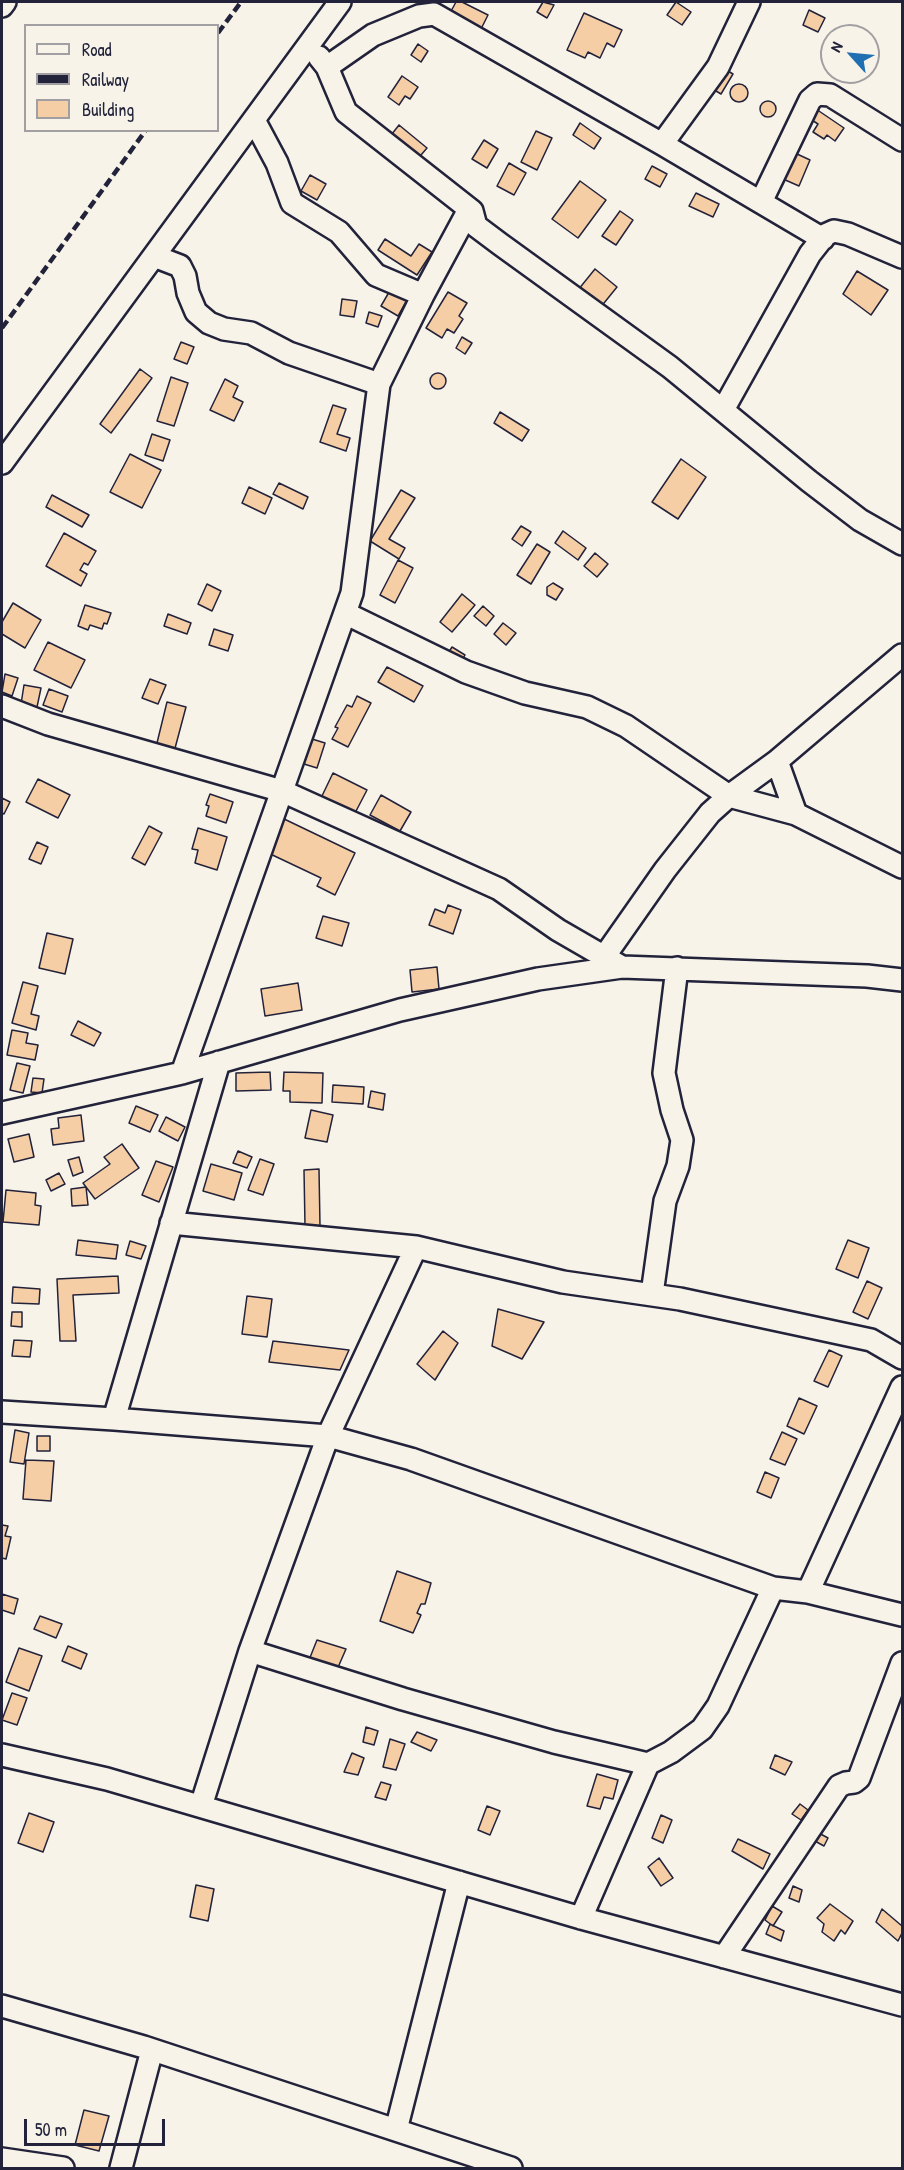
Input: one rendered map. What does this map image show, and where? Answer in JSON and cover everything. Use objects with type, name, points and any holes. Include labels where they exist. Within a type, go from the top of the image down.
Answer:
[{"type":"street","points":[[2,6],[5,2]]},
{"type":"street","points":[[2,463],[340,2]]},
{"type":"street","points":[[662,144],[718,67],[749,2]]},
{"type":"street","points":[[327,67],[382,31],[419,16],[429,8],[823,239]]},
{"type":"street","points":[[308,45],[327,67],[346,112],[472,211],[476,226],[670,367],[860,520],[899,538]]},
{"type":"street","points":[[761,202],[810,100],[817,94],[830,94],[903,140]]},
{"type":"street","points":[[254,120],[277,163],[292,203],[339,232],[376,275],[423,295]]},
{"type":"street","points":[[182,1073],[352,593],[379,384],[423,295],[465,217],[472,211]]},
{"type":"street","points":[[723,410],[810,254],[825,235],[834,231],[848,234],[903,257]]},
{"type":"street","points":[[154,256],[180,266],[186,276],[188,293],[196,312],[209,323],[224,329],[251,333],[288,353],[379,384]]},
{"type":"street","points":[[345,613],[466,672],[525,693],[587,707],[626,726],[729,796],[796,814],[903,867]]},
{"type":"street","points":[[613,962],[689,838],[729,796],[777,761],[903,655]]},
{"type":"street","points":[[2,706],[48,724],[282,791],[499,889],[558,930],[613,962]]},
{"type":"street","points":[[777,761],[796,814]]},
{"type":"street","points":[[2,1113],[182,1073],[400,1010],[613,962],[677,968],[867,976],[903,980]]},
{"type":"street","points":[[652,1294],[665,1201],[678,1166],[682,1140],[672,1110],[664,1073],[677,968]]},
{"type":"street","points":[[114,1419],[219,1062]]},
{"type":"street","points":[[171,1223],[416,1246],[563,1282],[680,1299],[871,1340],[903,1358]]},
{"type":"street","points":[[201,1806],[250,1651],[328,1436],[416,1246]]},
{"type":"street","points":[[808,1592],[903,1387]]},
{"type":"street","points":[[2,1412],[328,1436],[411,1459],[773,1588],[808,1592],[903,1615]]},
{"type":"street","points":[[581,1918],[648,1764],[671,1752],[702,1729],[718,1706],[773,1588]]},
{"type":"street","points":[[250,1651],[403,1699],[543,1739],[648,1764]]},
{"type":"street","points":[[724,1957],[838,1786],[854,1782],[859,1778],[903,1663]]},
{"type":"street","points":[[2,1755],[106,1779],[581,1918],[903,2005]]},
{"type":"street","points":[[396,2130],[459,1882]]},
{"type":"street","points":[[2,2007],[152,2050],[511,2169]]},
{"type":"street","points":[[121,2169],[152,2050]]},
{"type":"street","points":[[2,2159],[63,2169]]},
{"type":"building","points":[[456,2],[462,2],[488,15],[481,29],[450,13]]},
{"type":"building","points":[[543,2],[554,5],[547,18],[537,12]]},
{"type":"building","points":[[676,2],[691,12],[682,25],[667,15]]},
{"type":"building","points":[[809,10],[825,18],[818,32],[803,25]]},
{"type":"building","points":[[584,13],[622,30],[614,47],[607,43],[600,58],[588,52],[585,58],[567,50]]},
{"type":"building","points":[[418,44],[428,51],[421,62],[411,55]]},
{"type":"building","points":[[723,68],[733,74],[721,94],[711,88]]},
{"type":"building","points":[[402,76],[418,87],[410,99],[405,96],[399,105],[388,97]]},
{"type":"building","points":[[739,84],[745,87],[748,93],[745,99],[739,102],[733,99],[730,93],[733,87]]},
{"type":"building","points":[[765,101],[771,101],[776,109],[774,115],[765,117],[760,112],[760,106]]},
{"type":"building","points":[[813,107],[844,128],[835,141],[827,135],[824,139],[813,132],[818,124],[807,117]]},
{"type":"building","points":[[580,123],[601,138],[594,149],[573,135]]},
{"type":"building","points":[[399,125],[427,148],[415,162],[388,139]]},
{"type":"building","points":[[536,131],[552,138],[537,170],[521,162]]},
{"type":"building","points":[[484,140],[498,149],[487,168],[472,159]]},
{"type":"building","points":[[795,153],[810,160],[799,186],[783,179]]},
{"type":"building","points":[[509,163],[526,173],[514,195],[497,186]]},
{"type":"building","points":[[652,166],[667,174],[660,187],[645,179]]},
{"type":"building","points":[[310,175],[326,184],[317,200],[301,191]]},
{"type":"building","points":[[580,181],[606,200],[578,238],[552,219]]},
{"type":"building","points":[[696,193],[719,204],[713,217],[689,206]]},
{"type":"building","points":[[620,211],[633,220],[616,245],[602,236]]},
{"type":"building","points":[[385,239],[411,256],[419,244],[432,252],[417,275],[378,250]]},
{"type":"building","points":[[595,269],[617,287],[600,308],[578,290]]},
{"type":"building","points":[[857,271],[888,290],[871,315],[843,294]]},
{"type":"building","points":[[392,287],[409,296],[398,316],[381,306]]},
{"type":"building","points":[[448,292],[467,303],[459,316],[463,319],[454,333],[447,329],[442,338],[426,328]]},
{"type":"building","points":[[342,299],[357,301],[354,317],[340,315]]},
{"type":"building","points":[[369,312],[382,316],[378,327],[366,323]]},
{"type":"building","points":[[462,337],[472,343],[465,354],[456,348]]},
{"type":"building","points":[[181,342],[194,347],[187,364],[174,359]]},
{"type":"building","points":[[140,369],[152,378],[111,433],[100,424]]},
{"type":"building","points":[[435,373],[441,373],[446,381],[444,387],[435,389],[430,384],[430,378]]},
{"type":"building","points":[[171,377],[188,383],[174,426],[157,421]]},
{"type":"building","points":[[225,379],[238,386],[233,397],[243,402],[234,421],[210,410]]},
{"type":"building","points":[[333,405],[346,409],[337,434],[350,438],[346,451],[320,442]]},
{"type":"building","points":[[500,412],[529,430],[522,441],[494,423]]},
{"type":"building","points":[[152,434],[170,440],[163,461],[145,455]]},
{"type":"building","points":[[130,454],[161,470],[142,508],[110,492]]},
{"type":"building","points":[[681,459],[706,477],[678,519],[652,502]]},
{"type":"building","points":[[279,483],[308,497],[303,509],[273,494]]},
{"type":"building","points":[[249,487],[272,498],[265,514],[242,503]]},
{"type":"building","points":[[401,490],[415,498],[389,539],[405,548],[399,559],[370,541]]},
{"type":"building","points":[[52,495],[89,515],[82,527],[46,507]]},
{"type":"building","points":[[521,526],[531,532],[522,546],[512,539]]},
{"type":"building","points":[[563,531],[586,548],[578,560],[555,543]]},
{"type":"building","points":[[64,533],[96,551],[88,565],[84,563],[80,570],[87,574],[81,586],[46,566]]},
{"type":"building","points":[[537,544],[550,552],[531,584],[517,575]]},
{"type":"building","points":[[595,553],[608,564],[597,577],[584,566]]},
{"type":"building","points":[[398,560],[413,568],[395,603],[380,595]]},
{"type":"building","points":[[553,583],[563,589],[556,600],[547,595],[547,587]]},
{"type":"building","points":[[207,584],[221,591],[212,611],[198,604]]},
{"type":"building","points":[[462,594],[475,605],[452,632],[440,622]]},
{"type":"building","points":[[13,603],[41,620],[25,648],[2,634],[2,622]]},
{"type":"building","points":[[85,605],[111,613],[107,624],[104,623],[102,629],[90,625],[88,630],[78,626]]},
{"type":"building","points":[[483,606],[494,616],[486,626],[474,616]]},
{"type":"building","points":[[168,614],[191,623],[187,634],[164,626]]},
{"type":"building","points":[[503,623],[516,633],[506,645],[494,634]]},
{"type":"building","points":[[214,629],[233,635],[228,651],[209,645]]},
{"type":"building","points":[[48,642],[85,660],[71,688],[34,670]]},
{"type":"building","points":[[452,647],[465,655],[460,664],[447,655]]},
{"type":"building","points":[[387,667],[423,686],[414,702],[378,682]]},
{"type":"building","points":[[5,674],[18,678],[12,696],[2,692]]},
{"type":"building","points":[[150,679],[166,685],[158,704],[142,698]]},
{"type":"building","points":[[24,685],[41,688],[37,707],[21,704]]},
{"type":"building","points":[[49,689],[68,696],[62,712],[43,705]]},
{"type":"building","points":[[357,696],[371,703],[348,747],[332,739],[338,728],[335,727],[347,705],[352,707]]},
{"type":"building","points":[[167,702],[186,707],[174,752],[156,747]]},
{"type":"building","points":[[312,739],[325,743],[317,768],[304,764]]},
{"type":"building","points":[[333,773],[367,790],[354,815],[321,798]]},
{"type":"building","points":[[38,779],[70,795],[58,818],[26,802]]},
{"type":"building","points":[[210,794],[233,802],[226,823],[206,816],[209,806],[206,805]]},
{"type":"building","points":[[381,795],[411,812],[400,831],[370,815]]},
{"type":"building","points":[[2,798],[10,802],[4,814],[2,813]]},
{"type":"building","points":[[280,817],[355,853],[335,895],[317,886],[321,878],[264,851]]},
{"type":"building","points":[[149,826],[162,833],[145,865],[132,858]]},
{"type":"building","points":[[198,828],[227,837],[217,870],[195,863],[198,850],[192,849]]},
{"type":"building","points":[[37,842],[48,847],[41,864],[29,859]]},
{"type":"building","points":[[448,905],[461,910],[453,934],[429,925],[435,909],[445,913]]},
{"type":"building","points":[[323,916],[349,923],[342,946],[316,938]]},
{"type":"building","points":[[47,933],[73,939],[65,974],[39,968]]},
{"type":"building","points":[[437,967],[439,989],[412,992],[410,970]]},
{"type":"building","points":[[23,982],[38,986],[31,1014],[39,1016],[36,1030],[12,1023]]},
{"type":"building","points":[[298,983],[302,1010],[265,1016],[261,989]]},
{"type":"building","points":[[78,1021],[101,1033],[94,1046],[71,1035]]},
{"type":"building","points":[[12,1030],[28,1033],[26,1043],[38,1045],[35,1060],[7,1055]]},
{"type":"building","points":[[17,1063],[30,1066],[23,1093],[10,1090]]},
{"type":"building","points":[[270,1072],[271,1090],[236,1091],[236,1073]]},
{"type":"building","points":[[284,1072],[323,1073],[322,1103],[290,1102],[290,1091],[283,1091]]},
{"type":"building","points":[[33,1078],[44,1079],[42,1093],[31,1092]]},
{"type":"building","points":[[333,1085],[364,1087],[363,1104],[332,1102]]},
{"type":"building","points":[[371,1091],[385,1094],[383,1110],[368,1107]]},
{"type":"building","points":[[136,1106],[158,1115],[150,1132],[129,1123]]},
{"type":"building","points":[[311,1110],[333,1115],[327,1142],[305,1138]]},
{"type":"building","points":[[81,1115],[84,1141],[53,1145],[51,1129],[59,1128],[58,1118]]},
{"type":"building","points":[[166,1117],[185,1127],[178,1141],[159,1131]]},
{"type":"building","points":[[29,1134],[34,1157],[14,1162],[8,1139]]},
{"type":"building","points":[[122,1144],[139,1168],[95,1199],[83,1183],[110,1164],[104,1157]]},
{"type":"building","points":[[238,1151],[252,1157],[247,1168],[233,1163]]},
{"type":"building","points":[[79,1157],[83,1172],[73,1176],[68,1160]]},
{"type":"building","points":[[260,1159],[274,1164],[263,1195],[248,1190]]},
{"type":"building","points":[[156,1161],[173,1167],[159,1202],[142,1195]]},
{"type":"building","points":[[211,1164],[242,1173],[234,1200],[203,1191]]},
{"type":"building","points":[[319,1169],[320,1226],[305,1226],[304,1170]]},
{"type":"building","points":[[59,1173],[65,1184],[51,1191],[46,1180]]},
{"type":"building","points":[[86,1187],[88,1205],[72,1206],[71,1189]]},
{"type":"building","points":[[6,1190],[36,1193],[35,1205],[41,1206],[39,1225],[3,1222]]},
{"type":"building","points":[[78,1240],[118,1245],[116,1259],[76,1255]]},
{"type":"building","points":[[848,1240],[869,1248],[858,1278],[836,1269]]},
{"type":"building","points":[[130,1241],[146,1246],[141,1259],[126,1255]]},
{"type":"building","points":[[118,1276],[119,1293],[73,1295],[76,1341],[60,1341],[57,1279]]},
{"type":"building","points":[[867,1281],[882,1288],[868,1319],[853,1312]]},
{"type":"building","points":[[13,1287],[40,1289],[39,1304],[12,1303]]},
{"type":"building","points":[[247,1296],[272,1299],[267,1337],[242,1334]]},
{"type":"building","points":[[498,1309],[544,1322],[522,1359],[492,1346]]},
{"type":"building","points":[[12,1312],[22,1312],[22,1327],[11,1326]]},
{"type":"building","points":[[443,1331],[458,1343],[435,1380],[417,1364]]},
{"type":"building","points":[[14,1340],[32,1341],[30,1357],[12,1356]]},
{"type":"building","points":[[273,1341],[349,1350],[340,1370],[269,1362]]},
{"type":"building","points":[[829,1350],[842,1356],[828,1387],[814,1381]]},
{"type":"building","points":[[799,1398],[817,1406],[804,1434],[787,1426]]},
{"type":"building","points":[[15,1430],[29,1433],[24,1464],[10,1462]]},
{"type":"building","points":[[782,1432],[797,1439],[785,1465],[770,1459]]},
{"type":"building","points":[[37,1436],[50,1436],[50,1451],[37,1451]]},
{"type":"building","points":[[26,1460],[54,1461],[51,1501],[23,1499]]},
{"type":"building","points":[[765,1472],[779,1478],[771,1498],[757,1492]]},
{"type":"building","points":[[2,1525],[8,1526],[5,1536],[11,1537],[6,1559],[2,1558]]},
{"type":"building","points":[[397,1571],[431,1583],[425,1604],[421,1604],[417,1613],[421,1615],[413,1633],[380,1621]]},
{"type":"building","points":[[2,1594],[18,1599],[14,1614],[2,1610]]},
{"type":"building","points":[[40,1616],[62,1624],[56,1638],[34,1629]]},
{"type":"building","points":[[317,1640],[346,1649],[336,1672],[309,1660]]},
{"type":"building","points":[[68,1646],[87,1654],[81,1669],[62,1661]]},
{"type":"building","points":[[19,1648],[42,1656],[29,1691],[6,1682]]},
{"type":"building","points":[[12,1693],[27,1698],[17,1725],[2,1720]]},
{"type":"building","points":[[366,1727],[378,1731],[374,1745],[363,1742]]},
{"type":"building","points":[[417,1732],[437,1740],[431,1751],[411,1742]]},
{"type":"building","points":[[390,1739],[405,1744],[396,1770],[383,1767]]},
{"type":"building","points":[[352,1753],[364,1758],[358,1775],[344,1772]]},
{"type":"building","points":[[775,1755],[792,1762],[785,1775],[770,1768]]},
{"type":"building","points":[[597,1774],[618,1780],[613,1799],[604,1797],[600,1809],[587,1806]]},
{"type":"building","points":[[381,1782],[391,1785],[386,1800],[375,1797]]},
{"type":"building","points":[[800,1804],[808,1810],[801,1820],[792,1814]]},
{"type":"building","points":[[487,1806],[500,1811],[490,1835],[478,1830]]},
{"type":"building","points":[[29,1813],[54,1822],[43,1852],[18,1843]]},
{"type":"building","points":[[661,1815],[672,1820],[663,1843],[652,1838]]},
{"type":"building","points":[[817,1832],[828,1838],[824,1846],[813,1840]]},
{"type":"building","points":[[738,1839],[770,1854],[763,1869],[732,1851]]},
{"type":"building","points":[[659,1858],[673,1878],[661,1886],[648,1867]]},
{"type":"building","points":[[196,1885],[214,1889],[208,1921],[190,1917]]},
{"type":"building","points":[[793,1886],[802,1890],[799,1902],[789,1898]]},
{"type":"building","points":[[830,1904],[853,1921],[845,1934],[841,1930],[834,1941],[822,1932],[824,1924],[817,1918]]},
{"type":"building","points":[[772,1906],[782,1912],[773,1926],[765,1920]]},
{"type":"building","points":[[882,1909],[902,1926],[902,1933],[898,1941],[876,1922]]},
{"type":"building","points":[[770,1924],[784,1931],[781,1941],[766,1934]]},
{"type":"building","points":[[84,2110],[109,2116],[99,2151],[75,2145]]},
{"type":"railway","points":[[219,32],[241,2]]},
{"type":"railway","points":[[2,328],[145,132]]}]
